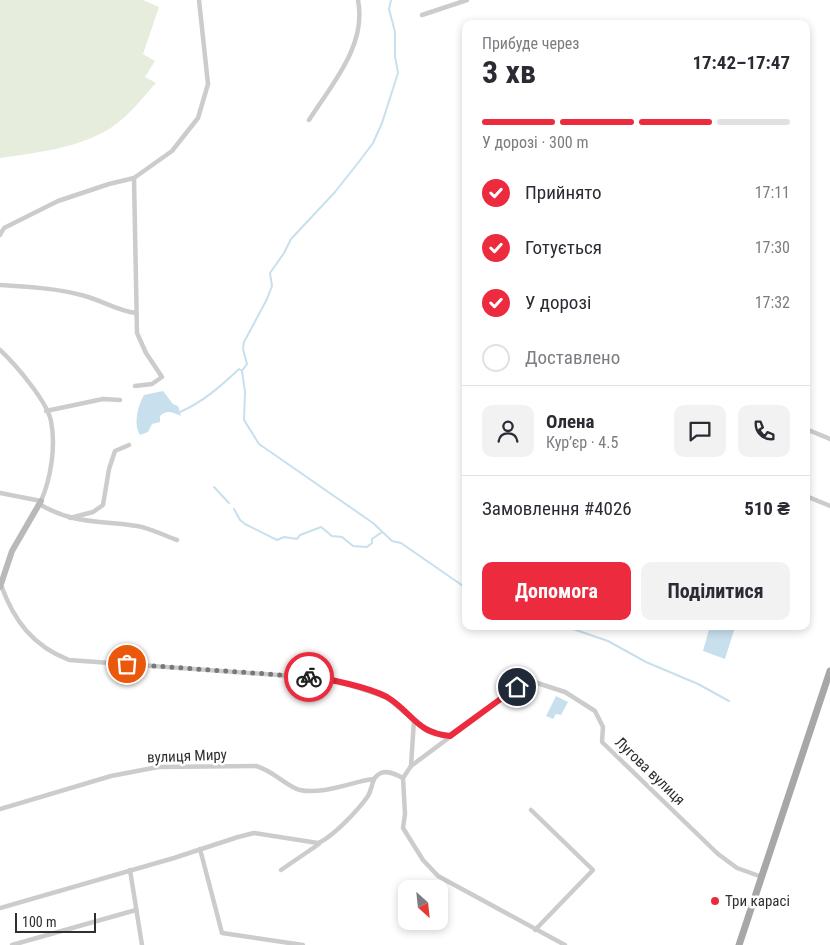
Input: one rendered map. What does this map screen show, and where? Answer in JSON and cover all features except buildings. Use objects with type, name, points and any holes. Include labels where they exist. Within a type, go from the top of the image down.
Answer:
[{"type":"main road","points":[[740,945],[830,670]]},
{"type":"street","points":[[0,234],[4,228],[58,201],[134,178],[172,151],[198,118],[208,84],[199,0]]},
{"type":"street","points":[[309,120],[352,52],[360,30],[361,16],[358,0]]},
{"type":"street","points":[[422,15],[467,0]]},
{"type":"street","points":[[134,178],[137,333],[146,352],[162,377],[152,384],[136,386]]},
{"type":"street","points":[[0,285],[62,290],[86,296],[123,311],[136,313]]},
{"type":"street","points":[[0,350],[15,364],[51,420],[52,448],[48,484],[40,503],[12,551],[0,586],[14,615],[36,641],[50,652],[69,660],[332,679],[386,697],[427,731],[450,736]]},
{"type":"street","points":[[46,411],[103,399],[120,400]]},
{"type":"street","points":[[810,431],[830,440]]},
{"type":"street","points":[[69,518],[93,512],[103,505],[109,469],[116,450],[128,445]]},
{"type":"street","points":[[0,493],[40,503],[69,518],[138,526],[178,540]]},
{"type":"street","points":[[810,498],[830,506]]},
{"type":"street","name":"Лугова вулиця","points":[[411,766],[517,687],[531,681],[565,692],[595,711],[603,727],[602,742],[718,854],[737,868],[762,877]]},
{"type":"street","points":[[414,720],[411,766],[403,778],[405,814],[403,828],[422,860],[438,876],[565,945]]},
{"type":"street","name":"вулиця Миру","points":[[0,809],[111,776],[158,767],[256,766],[268,769],[300,790],[319,790],[373,779],[382,773],[391,773],[403,778]]},
{"type":"street","points":[[280,870],[322,842],[361,806],[370,793],[373,779]]},
{"type":"street","points":[[531,810],[594,870],[535,930]]},
{"type":"street","points":[[0,908],[254,833],[312,843],[322,842]]},
{"type":"street","points":[[200,848],[222,932],[303,945]]},
{"type":"street","points":[[130,870],[142,945]]},
{"type":"street","points":[[12,945],[136,910]]},
{"type":"green space","points":[[0,0],[143,0],[159,7],[143,54],[155,61],[145,77],[156,83],[125,117],[102,133],[65,147],[0,158]]},
{"type":"water","points":[[163,391],[173,404],[178,406],[181,416],[170,412],[163,414],[160,416],[160,422],[152,424],[148,432],[140,435],[137,426],[138,409],[144,395]]},
{"type":"water","points":[[709,630],[734,630],[725,659],[703,651]]},
{"type":"water","points":[[556,696],[568,702],[561,715],[556,714],[553,719],[546,716]]},
{"type":"waterway","points":[[391,0],[389,9],[395,32],[395,56],[398,73],[382,123],[373,143],[335,192],[291,239],[270,273],[272,286],[244,342],[243,349],[247,364],[242,371],[245,392],[244,420],[259,444],[373,523],[392,541],[401,543],[462,585]]},
{"type":"waterway","points":[[180,412],[204,398],[239,369],[242,371]]},
{"type":"waterway","points":[[214,487],[229,503]]},
{"type":"waterway","points":[[234,509],[240,520],[245,524],[277,540],[284,537],[297,539],[300,535],[321,527],[332,536],[342,537],[353,546],[367,547],[372,543],[372,539],[382,532]]},
{"type":"waterway","points":[[576,630],[608,641],[646,662],[698,684],[729,701]]},
{"type":"way so far","points":[[127,664],[309,677]]},
{"type":"place","name":"Три карасі","points":[[715,901]]},
{"type":"route","points":[[309,677],[332,679],[386,697],[427,731],[450,736],[517,687]]}]
